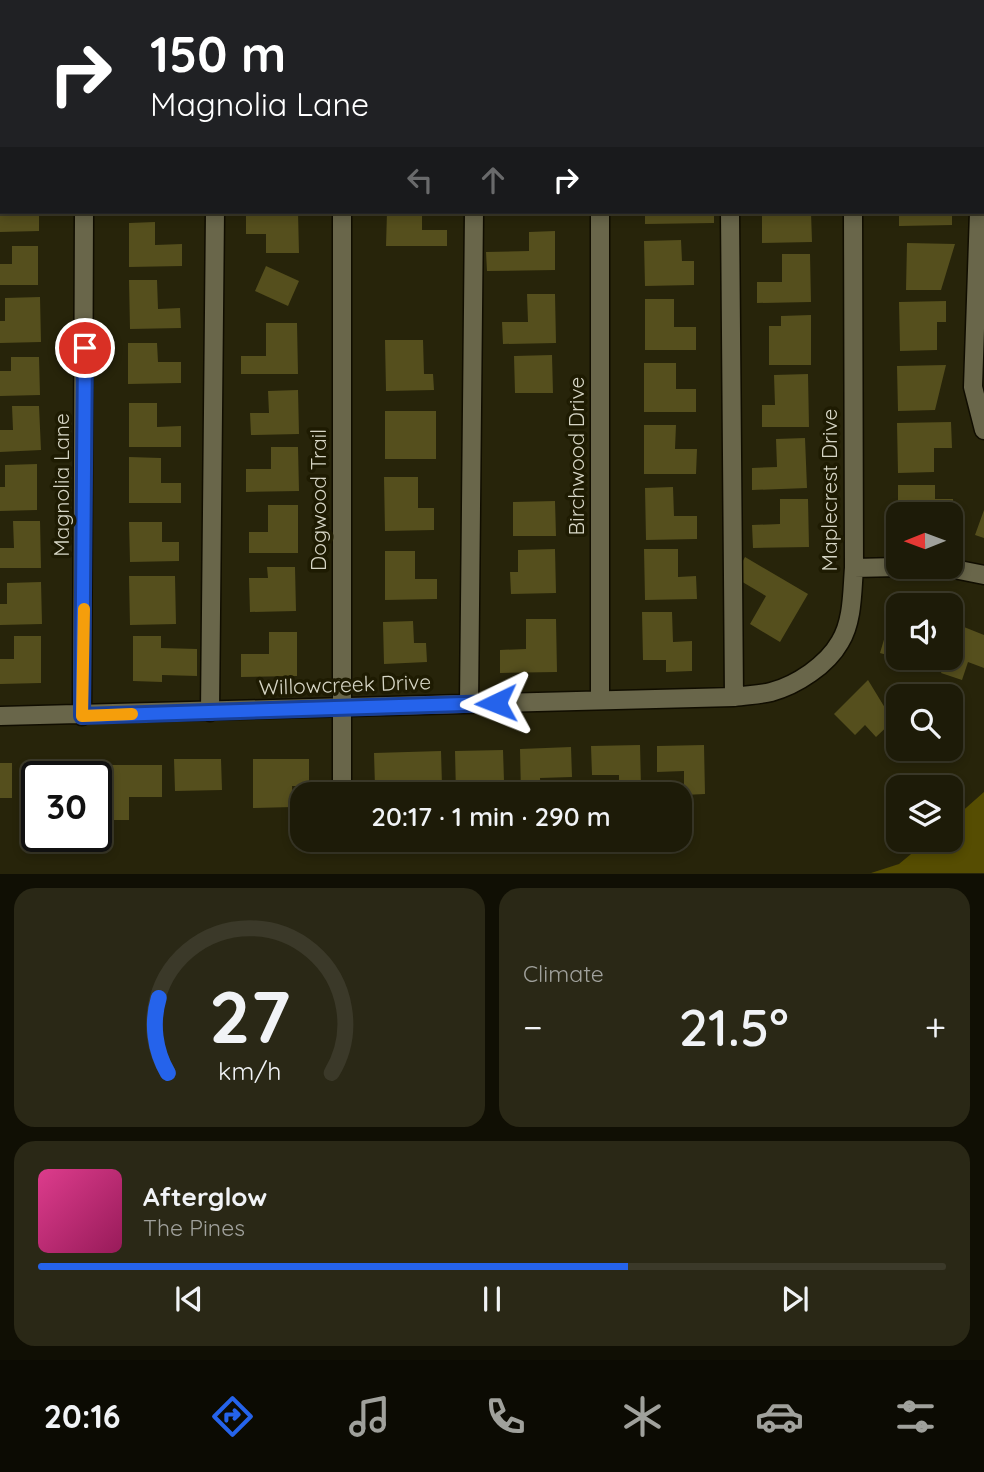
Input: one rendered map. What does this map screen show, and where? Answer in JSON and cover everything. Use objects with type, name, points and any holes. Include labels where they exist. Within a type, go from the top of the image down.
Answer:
[{"type":"street","name":"Magnolia Lane","points":[[82,716],[85,214]]},
{"type":"street","points":[[210,712],[215,214]]},
{"type":"street","name":"Dogwood Trail","points":[[342,214],[342,782]]},
{"type":"street","points":[[469,704],[474,214]]},
{"type":"street","name":"Birchwood Drive","points":[[600,214],[600,699]]},
{"type":"street","points":[[730,214],[734,697]]},
{"type":"street","name":"Maplecrest Drive","points":[[734,697],[772,692],[798,681],[824,662],[841,641],[850,608],[854,568],[853,214]]},
{"type":"street","points":[[979,214],[973,387],[984,430]]},
{"type":"street","points":[[854,568],[886,567]]},
{"type":"street","points":[[963,571],[984,575]]},
{"type":"street","name":"Willowcreek Drive","points":[[0,716],[82,716],[734,697]]},
{"type":"shaded area","points":[[984,792],[984,873],[871,873],[899,864],[914,852],[963,852],[963,811]]},
{"type":"building","points":[[0,214],[39,214],[39,231],[0,232]]},
{"type":"building","points":[[246,214],[298,214],[299,253],[266,253],[266,234],[246,234]]},
{"type":"building","points":[[387,214],[422,214],[422,230],[447,230],[447,246],[386,246]]},
{"type":"building","points":[[645,214],[714,214],[714,223],[645,224]]},
{"type":"building","points":[[762,214],[811,214],[812,242],[762,243]]},
{"type":"building","points":[[899,214],[952,214],[952,225],[899,226]]},
{"type":"building","points":[[155,222],[155,245],[182,244],[182,266],[129,267],[129,223]]},
{"type":"building","points":[[555,231],[555,270],[487,271],[486,252],[529,251],[529,232]]},
{"type":"building","points":[[681,240],[682,261],[694,261],[694,285],[645,286],[644,241]]},
{"type":"building","points":[[907,243],[955,244],[941,290],[906,290]]},
{"type":"building","points":[[12,246],[38,246],[38,285],[0,285],[0,264],[12,264]]},
{"type":"building","points":[[782,254],[810,254],[811,302],[757,303],[757,282],[782,282]]},
{"type":"building","points":[[266,266],[299,281],[288,306],[255,291]]},
{"type":"building","points":[[129,280],[157,280],[158,309],[180,308],[181,328],[130,329]]},
{"type":"building","points":[[527,294],[555,294],[556,343],[503,344],[502,322],[528,322]]},
{"type":"building","points":[[40,297],[41,342],[0,343],[0,321],[5,321],[5,298]]},
{"type":"building","points":[[645,299],[674,299],[674,327],[696,327],[696,350],[645,350]]},
{"type":"building","points":[[946,301],[946,322],[937,322],[937,350],[900,351],[899,302]]},
{"type":"building","points":[[811,315],[811,365],[769,365],[769,326],[781,326],[781,316]]},
{"type":"building","points":[[266,323],[297,323],[298,374],[241,374],[241,356],[266,356]]},
{"type":"building","points":[[385,340],[423,340],[424,374],[433,374],[434,390],[386,391]]},
{"type":"building","points":[[128,343],[157,343],[158,362],[181,362],[181,383],[128,384]]},
{"type":"building","points":[[552,355],[553,393],[515,393],[514,356]]},
{"type":"building","points":[[11,357],[39,357],[40,395],[0,396],[0,371],[11,371]]},
{"type":"building","points":[[644,363],[676,363],[676,389],[696,389],[696,412],[644,412]]},
{"type":"building","points":[[946,365],[935,410],[898,411],[897,366]]},
{"type":"building","points":[[808,374],[809,427],[762,427],[762,405],[775,405],[774,375]]},
{"type":"building","points":[[298,390],[299,434],[251,435],[250,413],[269,413],[268,391]]},
{"type":"building","points":[[129,403],[157,403],[157,427],[181,426],[181,447],[129,447]]},
{"type":"building","points":[[12,406],[39,406],[41,450],[0,452],[0,430],[13,430]]},
{"type":"building","points":[[385,411],[436,411],[436,459],[385,459]]},
{"type":"building","points":[[951,422],[952,448],[934,448],[934,472],[898,473],[897,423]]},
{"type":"building","points":[[644,425],[676,425],[675,449],[697,449],[696,474],[644,474]]},
{"type":"building","points":[[805,438],[807,488],[752,490],[752,468],[777,467],[776,439]]},
{"type":"building","points":[[271,447],[298,447],[299,491],[246,492],[246,469],[271,469]]},
{"type":"building","points":[[129,457],[161,458],[161,483],[181,483],[181,503],[129,503]]},
{"type":"building","points":[[37,464],[37,510],[0,511],[0,487],[5,487],[5,465]]},
{"type":"building","points":[[384,477],[418,477],[418,508],[434,508],[434,530],[385,531]]},
{"type":"building","points":[[898,485],[935,485],[935,499],[953,499],[953,502],[898,502]]},
{"type":"building","points":[[673,487],[674,516],[697,516],[697,539],[646,540],[645,488]]},
{"type":"building","points":[[780,499],[808,499],[809,547],[753,548],[752,525],[780,524]]},
{"type":"building","points":[[555,501],[556,536],[513,536],[513,502]]},
{"type":"building","points":[[268,505],[298,505],[298,553],[249,553],[249,532],[268,532]]},
{"type":"building","points":[[984,510],[984,538],[975,535]]},
{"type":"building","points":[[13,521],[40,521],[41,568],[0,568],[0,548],[14,548]]},
{"type":"building","points":[[129,522],[162,522],[162,542],[179,542],[179,561],[130,562]]},
{"type":"building","points":[[555,549],[556,593],[511,594],[510,572],[518,572],[518,550]]},
{"type":"building","points":[[644,549],[678,549],[678,577],[696,576],[697,599],[645,600]]},
{"type":"building","points":[[385,551],[415,551],[415,579],[437,579],[437,599],[385,600]]},
{"type":"building","points":[[745,557],[808,594],[780,642],[750,624],[766,596],[734,577]]},
{"type":"building","points":[[267,567],[295,567],[296,611],[250,612],[249,578],[268,578]]},
{"type":"building","points":[[129,576],[175,576],[176,624],[130,625]]},
{"type":"building","points":[[41,582],[42,624],[0,625],[0,604],[7,604],[7,583]]},
{"type":"building","points":[[642,612],[672,612],[673,642],[692,641],[692,671],[666,672],[666,660],[643,660]]},
{"type":"building","points":[[526,619],[556,619],[557,672],[500,673],[500,650],[526,649]]},
{"type":"building","points":[[413,621],[414,643],[426,643],[427,662],[384,664],[383,622]]},
{"type":"building","points":[[963,627],[984,635],[984,668],[968,662],[962,680],[941,673],[942,670],[963,670]]},
{"type":"building","points":[[269,632],[297,632],[297,676],[241,677],[241,654],[269,654]]},
{"type":"building","points":[[886,633],[886,655],[880,653]]},
{"type":"building","points":[[14,636],[41,636],[41,683],[0,684],[0,659],[14,659]]},
{"type":"building","points":[[133,636],[161,636],[161,648],[197,649],[197,676],[162,675],[162,682],[133,681]]},
{"type":"building","points":[[868,680],[886,710],[886,728],[876,737],[865,725],[855,735],[834,714]]},
{"type":"building","points":[[640,745],[641,782],[619,782],[619,775],[592,775],[591,746]]},
{"type":"building","points":[[704,745],[705,794],[692,795],[692,782],[684,782],[684,771],[657,772],[657,746]]},
{"type":"building","points":[[571,747],[572,777],[540,778],[540,782],[521,782],[520,749]]},
{"type":"building","points":[[503,750],[504,781],[456,782],[455,751]]},
{"type":"building","points":[[441,751],[442,782],[375,782],[374,753]]},
{"type":"building","points":[[81,759],[81,761],[28,761]]},
{"type":"building","points":[[174,759],[221,759],[222,790],[175,791]]},
{"type":"building","points":[[253,759],[309,759],[309,782],[290,782],[290,807],[253,808]]},
{"type":"building","points":[[0,763],[12,763],[12,798],[0,798]]},
{"type":"building","points":[[112,765],[162,765],[162,797],[129,797],[129,820],[112,820]]},
{"type":"slow traffic","points":[[84,609],[82,716],[132,714]]},
{"type":"route","points":[[85,348],[82,716],[496,703]]}]
